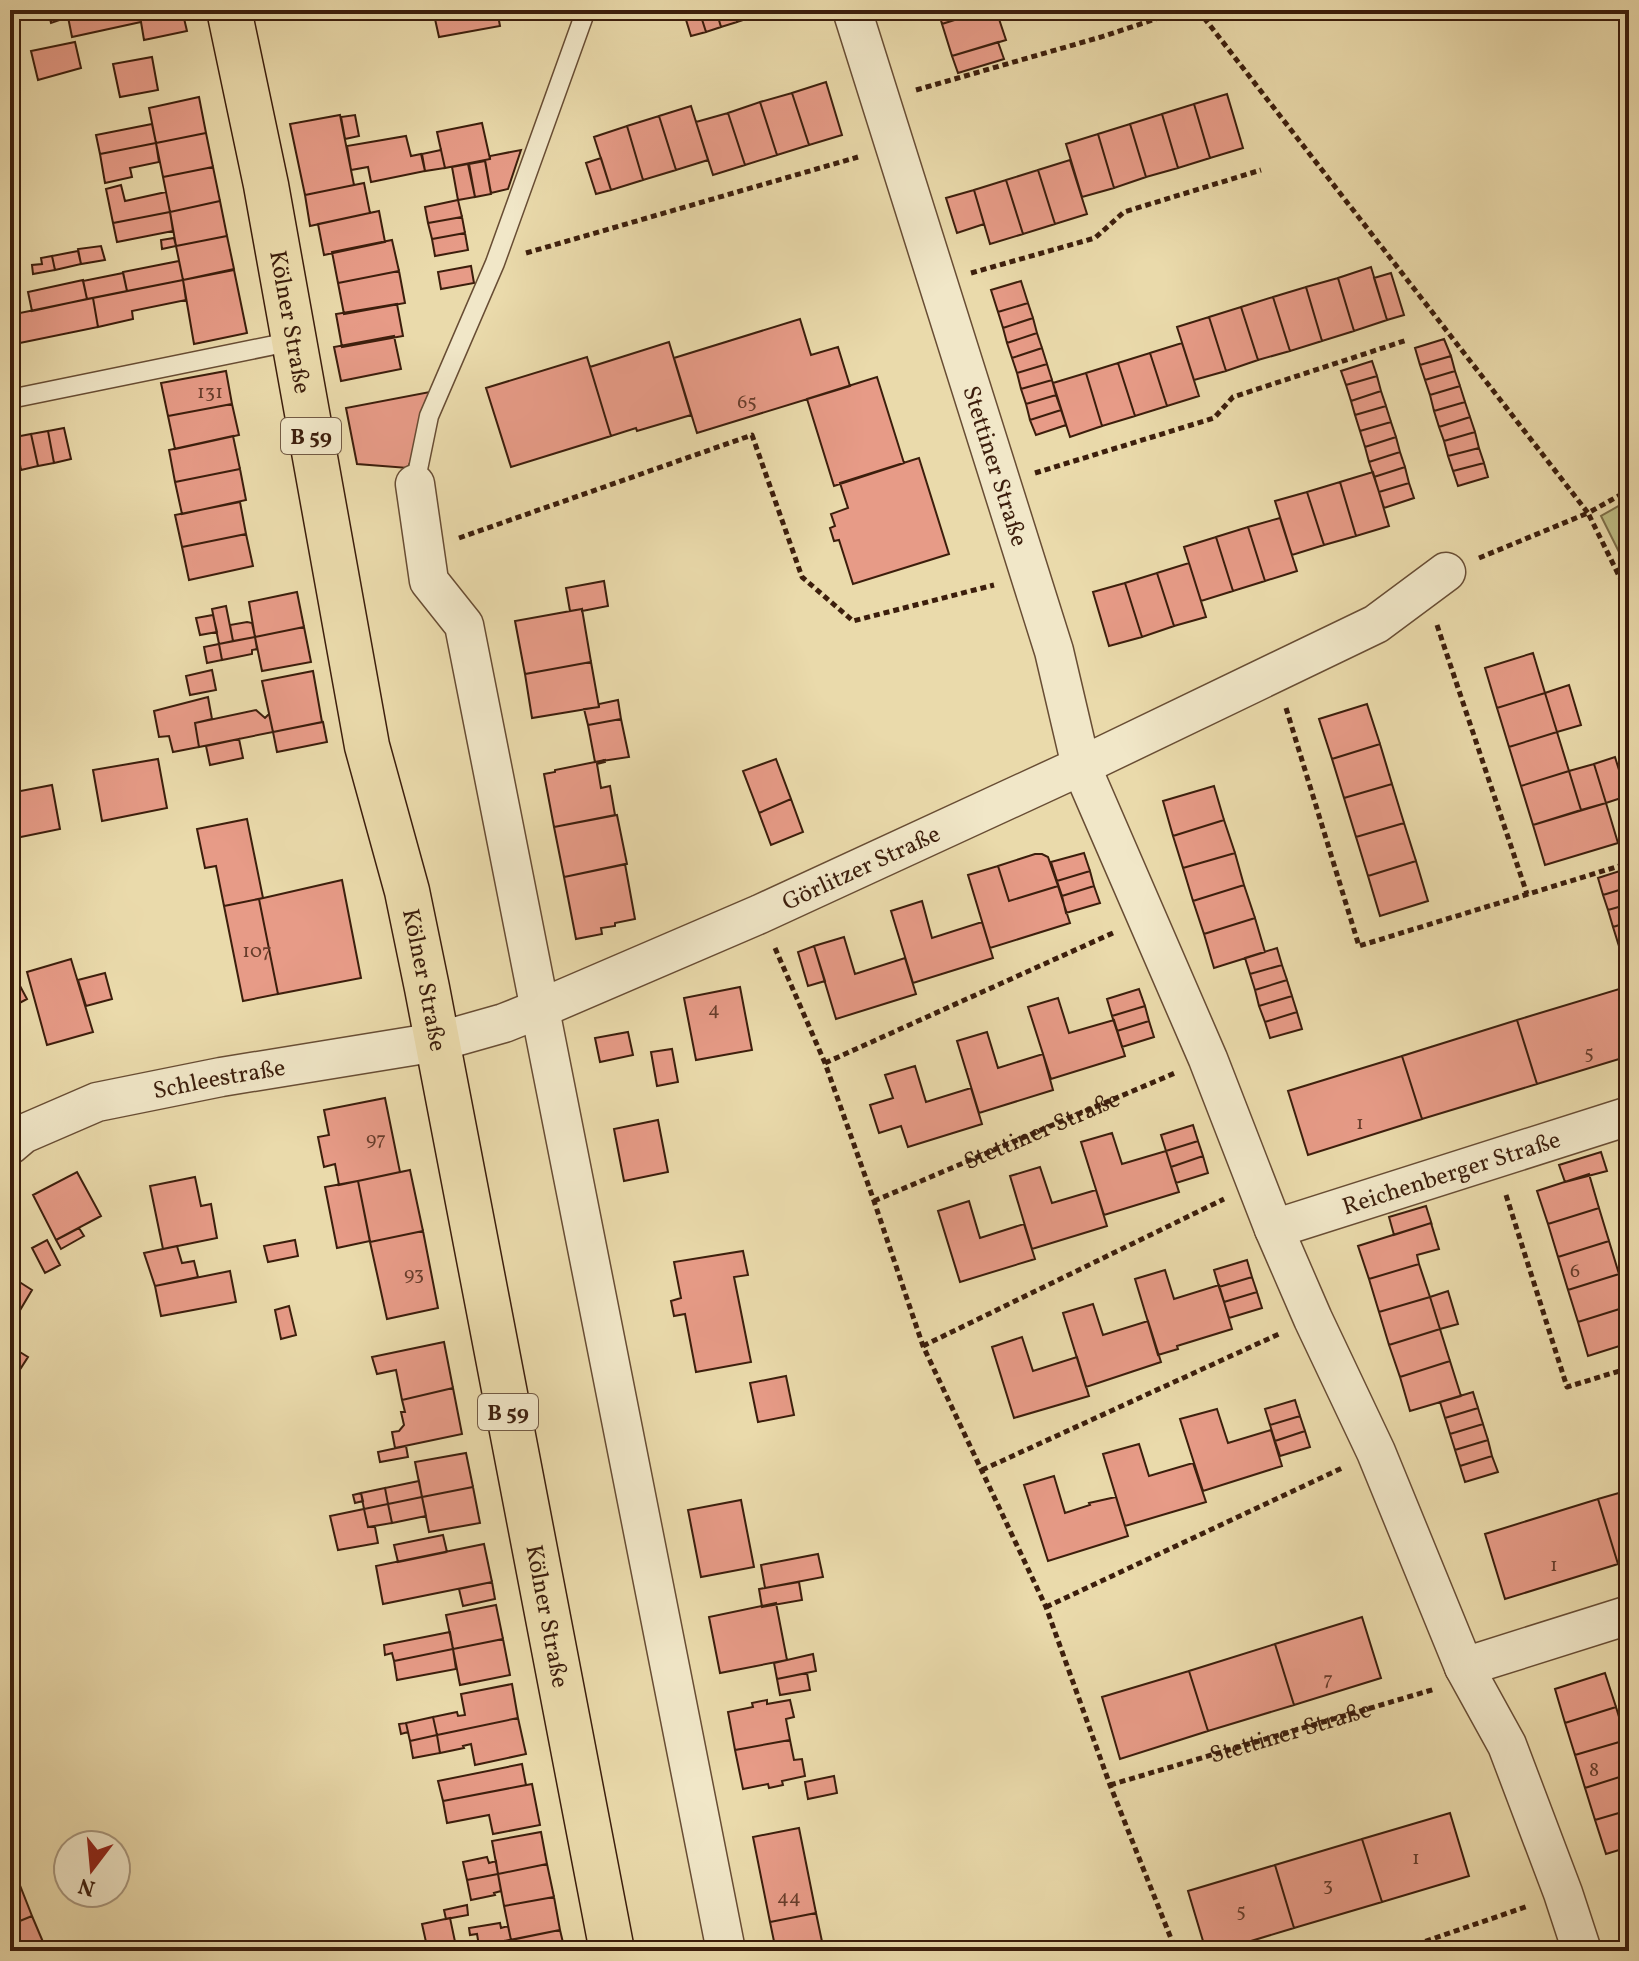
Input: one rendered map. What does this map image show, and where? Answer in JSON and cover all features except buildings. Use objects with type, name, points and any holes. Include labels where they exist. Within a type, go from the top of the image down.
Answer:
[{"type":"main road","name":"Kölner Straße","points":[[229,10],[266,185],[367,746],[407,891],[612,1951]]},
{"type":"street","name":"Stettiner Straße","points":[[852,10],[1054,651],[1081,766],[1208,1059],[1274,1229],[1313,1319],[1376,1452],[1467,1672],[1507,1745],[1582,1951]]},
{"type":"street","points":[[415,484],[429,581],[464,625],[726,1951]]},
{"type":"street","name":"Görlitzer Straße","points":[[437,1042],[504,1023],[539,1009],[760,914],[1081,766],[1376,624],[1435,580]]},
{"type":"street","name":"Schleestraße","points":[[10,1145],[23,1134],[97,1102],[221,1077],[437,1042]]},
{"type":"street","name":"Reichenberger Straße","points":[[1274,1229],[1629,1116]]},
{"type":"street","points":[[1467,1672],[1629,1615]]},
{"type":"lane","points":[[415,484],[429,416],[495,263],[586,10]]},
{"type":"lane","points":[[10,399],[294,341]]},
{"type":"path","points":[[881,101],[1183,10]]},
{"type":"path","points":[[1198,10],[1588,513],[1629,596]]},
{"type":"path","points":[[495,263],[895,146]]},
{"type":"path","points":[[938,283],[1095,238],[1124,212],[1261,170]]},
{"type":"path","points":[[1001,484],[1214,418],[1233,397],[1407,340]]},
{"type":"path","points":[[424,550],[752,435],[802,577],[853,621],[1030,576]]},
{"type":"path","points":[[1527,894],[1435,580],[1588,513],[1629,490]]},
{"type":"path","points":[[1629,518],[1622,530],[1629,543]]},
{"type":"path","points":[[1275,673],[1359,946],[1629,863]]},
{"type":"path","points":[[760,914],[825,1063],[923,1346],[1046,1607],[1110,1785],[1176,1951]]},
{"type":"path","points":[[825,1063],[1146,918]]},
{"type":"path","name":"Stettiner Straße","points":[[874,1201],[1208,1059]]},
{"type":"path","points":[[1494,1159],[1567,1387],[1629,1368]]},
{"type":"path","points":[[923,1346],[1257,1183]]},
{"type":"path","points":[[982,1470],[1313,1319]]},
{"type":"path","points":[[1046,1607],[1376,1452]]},
{"type":"path","name":"Stettiner Straße","points":[[1110,1785],[1467,1672]]},
{"type":"path","points":[[1397,1951],[1563,1893]]},
{"type":"shaded area","points":[[1629,500],[1629,572],[1601,516]]}]
